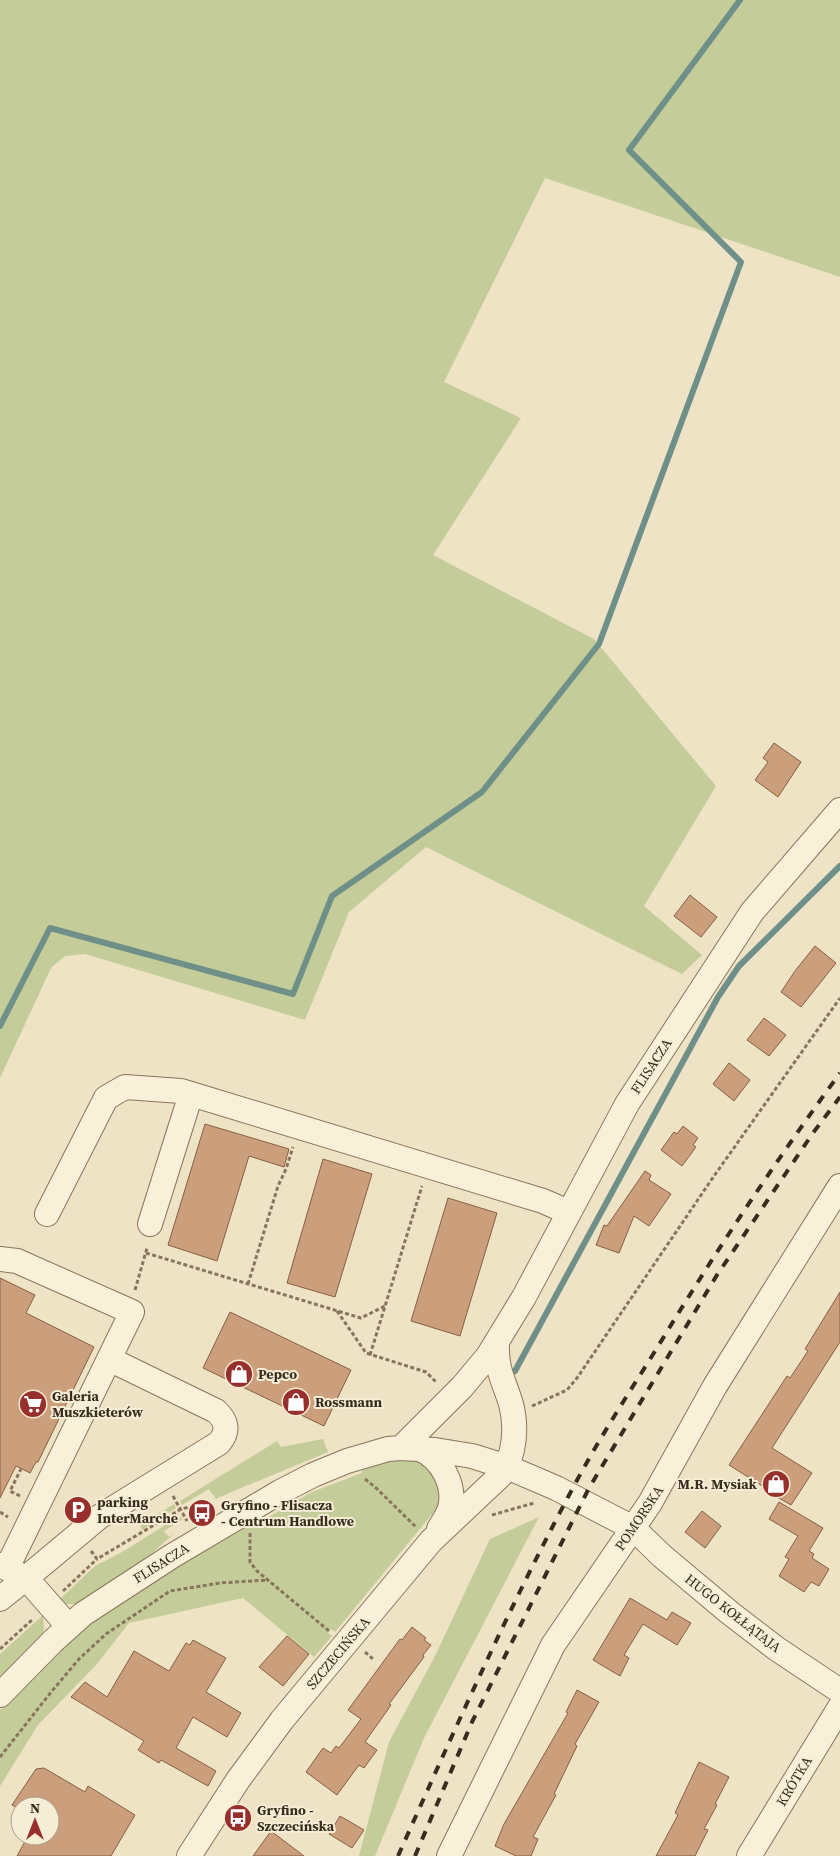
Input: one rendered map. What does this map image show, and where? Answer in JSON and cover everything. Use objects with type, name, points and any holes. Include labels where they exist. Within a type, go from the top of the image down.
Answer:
[{"type":"street","name":"FLISACZA","points":[[410,1448],[497,1344],[627,1104],[752,912],[840,810]]},
{"type":"street","points":[[48,1214],[106,1098],[125,1087],[181,1091],[543,1201],[568,1212]]},
{"type":"street","points":[[150,1224],[191,1094]]},
{"type":"street","name":"POMORSKA","points":[[449,1856],[553,1645],[664,1480],[715,1386],[840,1186]]},
{"type":"street","points":[[0,1258],[17,1261],[132,1312],[11,1570],[0,1599]]},
{"type":"street","points":[[497,1344],[497,1365],[512,1410],[512,1457],[507,1467]]},
{"type":"street","points":[[11,1570],[218,1443],[225,1436],[226,1426],[223,1417],[216,1411],[109,1359]]},
{"type":"street","name":"FLISACZA","points":[[0,1695],[40,1653],[68,1627],[100,1602],[172,1556],[280,1492],[313,1475],[347,1461],[377,1452],[410,1448],[472,1456],[507,1467]]},
{"type":"street","points":[[410,1448],[430,1454],[448,1480],[452,1495],[448,1513],[426,1536]]},
{"type":"street","name":"HUGO KOŁŁĄTAJA","points":[[507,1467],[556,1488],[633,1528],[662,1556],[730,1613],[777,1649],[840,1691]]},
{"type":"street","name":"SZCZECIŃSKA","points":[[189,1856],[219,1808],[268,1739],[426,1536],[501,1476],[507,1467]]},
{"type":"street","points":[[11,1570],[68,1627]]},
{"type":"street","name":"KRÓTKA","points":[[749,1856],[840,1707]]},
{"type":"path","points":[[512,1410],[533,1406],[567,1390],[714,1176],[840,998]]},
{"type":"path","points":[[248,1284],[298,1127]]},
{"type":"path","points":[[370,1355],[428,1166]]},
{"type":"path","points":[[119,1305],[122,1299],[129,1303],[147,1250],[248,1284],[361,1318],[385,1306]]},
{"type":"path","points":[[337,1311],[366,1353],[426,1372],[442,1388]]},
{"type":"path","points":[[359,1476],[375,1487],[426,1536]]},
{"type":"path","points":[[484,1517],[541,1500]]},
{"type":"path","points":[[177,1502],[187,1521]]},
{"type":"path","points":[[0,1757],[46,1697],[80,1658],[106,1634],[170,1591],[220,1582],[267,1580]]},
{"type":"path","points":[[363,1651],[373,1658]]},
{"type":"green space","points":[[0,0],[840,0],[840,277],[545,178],[444,382],[521,418],[433,555],[594,639],[716,786],[644,906],[702,955],[682,974],[426,847],[349,912],[305,1020],[85,954],[65,956],[51,968],[0,1078]]},
{"type":"green space","points":[[323,1439],[328,1452],[216,1499],[209,1489],[182,1505],[180,1501],[277,1441],[281,1447]]},
{"type":"green space","points":[[389,1459],[411,1459],[424,1464],[438,1476],[443,1501],[335,1632],[331,1629],[328,1633],[332,1636],[314,1657],[243,1598],[129,1623],[97,1664],[38,1725],[0,1786],[0,1710],[51,1655],[105,1610],[248,1522],[249,1528],[312,1492],[362,1473],[361,1467]]},
{"type":"green space","points":[[174,1504],[176,1508],[142,1530],[140,1525]]},
{"type":"green space","points":[[178,1517],[181,1517],[182,1520],[164,1531],[169,1537],[175,1533],[138,1565],[79,1604],[66,1604],[58,1601],[95,1566],[124,1551]]},
{"type":"green space","points":[[539,1517],[424,1738],[375,1856],[359,1856],[389,1742],[435,1656],[490,1539]]},
{"type":"green space","points":[[43,1615],[44,1630],[41,1637],[0,1681],[0,1654]]},
{"type":"building","points":[[774,743],[801,762],[778,797],[755,780],[768,762],[763,758]]},
{"type":"building","points":[[690,895],[717,917],[701,937],[674,916]]},
{"type":"building","points":[[815,946],[836,963],[801,1007],[781,992]]},
{"type":"building","points":[[764,1018],[786,1035],[769,1056],[747,1040]]},
{"type":"building","points":[[729,1063],[750,1080],[734,1101],[713,1084]]},
{"type":"building","points":[[205,1124],[289,1149],[284,1167],[249,1156],[217,1261],[168,1245]]},
{"type":"building","points":[[683,1126],[698,1138],[693,1145],[696,1147],[682,1166],[661,1150],[674,1132],[677,1134]]},
{"type":"building","points":[[323,1159],[372,1174],[335,1297],[287,1283]]},
{"type":"building","points":[[645,1171],[651,1175],[649,1180],[671,1194],[649,1226],[634,1216],[619,1253],[596,1245],[604,1225],[607,1226]]},
{"type":"building","points":[[448,1198],[497,1213],[460,1336],[411,1321]]},
{"type":"building","name":"Galeria Muszkieterów","points":[[0,1278],[35,1295],[26,1313],[94,1347],[38,1462],[36,1462],[30,1473],[16,1466],[0,1498]]},
{"type":"building","points":[[840,1292],[840,1342],[772,1448],[812,1473],[791,1505],[763,1489],[764,1487],[729,1465],[787,1376],[790,1378],[808,1351],[805,1349]]},
{"type":"building","points":[[230,1312],[351,1370],[324,1426],[203,1368]]},
{"type":"building","points":[[779,1502],[823,1528],[809,1551],[814,1554],[812,1558],[829,1569],[819,1586],[811,1582],[804,1592],[779,1576],[789,1559],[785,1557],[798,1536],[769,1519]]},
{"type":"building","points":[[702,1511],[721,1526],[705,1548],[685,1532]]},
{"type":"building","points":[[630,1598],[667,1620],[672,1612],[691,1623],[677,1645],[643,1624],[624,1655],[629,1658],[620,1676],[593,1660]]},
{"type":"building","points":[[412,1627],[426,1638],[424,1640],[431,1645],[389,1704],[391,1705],[365,1742],[377,1750],[364,1768],[359,1765],[337,1795],[306,1772],[323,1748],[331,1753],[336,1746],[339,1748],[361,1719],[348,1710],[400,1639],[402,1640]]},
{"type":"building","points":[[287,1636],[309,1654],[283,1686],[259,1667]]},
{"type":"building","points":[[193,1640],[226,1658],[206,1692],[241,1713],[227,1737],[193,1717],[176,1748],[216,1771],[208,1786],[161,1760],[159,1763],[138,1750],[144,1741],[71,1697],[85,1682],[107,1697],[134,1651],[169,1671],[186,1643],[190,1645]]},
{"type":"building","points":[[577,1690],[599,1702],[575,1744],[577,1746],[554,1794],[556,1795],[533,1837],[538,1839],[531,1856],[516,1856],[495,1846],[504,1824],[568,1713],[566,1712]]},
{"type":"building","points":[[699,1762],[729,1777],[704,1829],[708,1830],[695,1856],[656,1856],[678,1815],[675,1813]]},
{"type":"building","points":[[44,1768],[85,1792],[88,1786],[135,1815],[111,1856],[17,1856],[22,1846],[60,1846],[60,1796],[18,1796],[36,1769]]},
{"type":"building","points":[[340,1816],[364,1830],[352,1848],[329,1834]]},
{"type":"building","points":[[271,1831],[304,1856],[253,1856]]},
{"type":"waterway","points":[[0,1026],[50,928],[293,994],[332,896],[482,792],[599,644],[741,262],[629,150],[740,0]]},
{"type":"waterway","points":[[515,1371],[718,997],[739,966],[840,866]]},
{"type":"railway","points":[[398,1856],[505,1622],[585,1467],[615,1415],[723,1243],[792,1140],[840,1073]]},
{"type":"railway","points":[[415,1856],[472,1722],[589,1488],[717,1275],[813,1133],[840,1097]]},
{"type":"place","name":"Pepco","points":[[239,1374]]},
{"type":"place","name":"Rossmann","points":[[296,1402]]},
{"type":"place","name":"Galeria Muszkieterów","points":[[33,1404]]},
{"type":"place","name":"M.R. Mysiak","points":[[776,1484]]},
{"type":"place","name":"parking InterMarche","points":[[78,1510]]},
{"type":"place","name":"Gryfino - Flisacza - Centrum Handlowe","points":[[202,1513]]},
{"type":"place","name":"Gryfino - Szczecińska","points":[[238,1818]]}]
